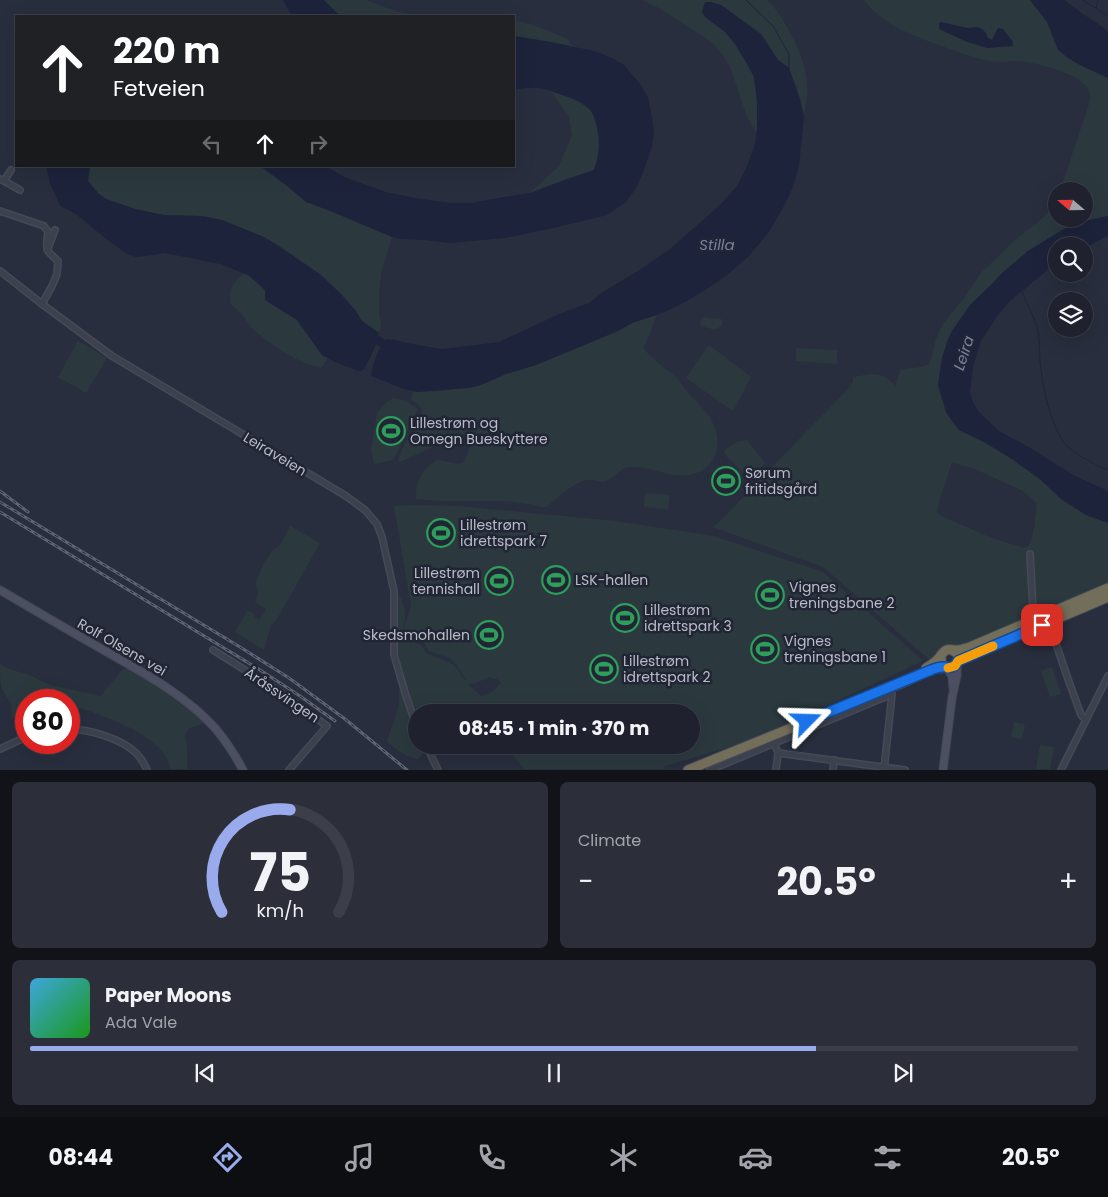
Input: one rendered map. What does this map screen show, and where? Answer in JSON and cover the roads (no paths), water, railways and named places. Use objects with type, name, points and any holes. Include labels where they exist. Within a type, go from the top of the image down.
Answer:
[{"type":"highway","points":[[875,693],[934,663],[946,651],[963,650],[1108,588]]},
{"type":"highway","points":[[688,770],[936,668],[953,667],[958,662],[1108,597]]},
{"type":"highway","points":[[952,650],[957,655],[958,662]]},
{"type":"highway","points":[[941,655],[940,660],[947,668]]},
{"type":"main road","name":"Rolf Olsens vei","points":[[0,590],[162,685],[198,712],[216,729],[244,770]]},
{"type":"main road","points":[[942,770],[958,662]]},
{"type":"main road","points":[[947,668],[952,676],[953,693]]},
{"type":"main road","name":"Rolf Olsens vei","points":[[222,737],[238,770]]},
{"type":"street","points":[[11,170],[2,180],[20,190]]},
{"type":"street","points":[[0,210],[44,226],[48,232],[48,251],[58,261],[57,274],[42,304]]},
{"type":"street","points":[[48,251],[55,230]]},
{"type":"street","name":"Leiraveien","points":[[0,271],[112,356],[346,496],[365,510],[377,524],[386,553],[394,591],[394,655],[409,704]]},
{"type":"street","points":[[1030,554],[1033,603],[1036,619]]},
{"type":"street","points":[[1051,629],[1081,714],[1086,720]]},
{"type":"street","name":"Åråssvingen","points":[[213,650],[280,692],[327,726],[289,770]]},
{"type":"street","points":[[1062,770],[1108,676]]},
{"type":"street","points":[[710,770],[892,694],[884,768]]},
{"type":"street","points":[[80,730],[98,734],[126,746],[137,753],[147,770]]},
{"type":"street","points":[[774,742],[778,753],[776,770]]},
{"type":"street","points":[[0,749],[15,743]]},
{"type":"street","points":[[778,753],[905,770]]},
{"type":"street","points":[[430,754],[438,770]]},
{"type":"street","points":[[833,770],[834,760]]},
{"type":"water","points":[[283,0],[324,0],[339,15],[291,15]]},
{"type":"water","points":[[1030,0],[1065,0],[1108,31],[1108,78],[1076,63],[1058,50],[1047,22]]},
{"type":"water","name":"Stilla","points":[[705,2],[721,5],[761,34],[778,60],[789,68],[804,117],[799,167],[792,189],[769,232],[750,255],[713,285],[665,312],[632,323],[618,331],[536,365],[506,374],[481,385],[469,388],[417,392],[371,376],[379,351],[387,339],[442,349],[499,342],[559,314],[589,303],[670,249],[721,204],[737,186],[755,144],[757,102],[754,77],[735,44],[725,32],[705,17],[702,12]]},
{"type":"water","points":[[939,23],[968,28],[977,27],[982,29],[988,38],[992,40],[998,28],[1003,29],[1013,42],[1013,46],[987,48],[967,42],[939,29]]},
{"type":"water","points":[[515,36],[594,51],[624,65],[641,85],[648,97],[654,133],[652,147],[644,170],[636,188],[626,202],[607,215],[505,238],[450,243],[400,239],[306,202],[261,167],[328,167],[344,177],[386,192],[451,203],[471,203],[530,193],[594,170],[599,152],[599,140],[592,112],[572,98],[547,90],[526,88],[515,90]]},
{"type":"water","points":[[46,167],[90,167],[88,181],[106,199],[135,209],[164,215],[202,216],[222,220],[264,237],[321,275],[340,293],[362,321],[378,332],[375,346],[364,369],[358,371],[322,355],[297,320],[265,300],[265,290],[248,275],[220,264],[165,253],[136,257],[127,254],[76,214],[60,206],[50,183]]},
{"type":"water","points":[[1108,216],[1108,236],[1093,244],[1093,237],[1051,237],[1067,228],[1092,228],[1093,219]]},
{"type":"water","name":"Leira","points":[[1048,239],[1048,270],[1010,301],[981,341],[973,367],[970,392],[978,411],[999,431],[1075,476],[1108,491],[1108,523],[1086,515],[1061,499],[1041,480],[1012,459],[959,430],[946,412],[938,385],[942,358],[952,331],[970,305],[1001,274],[1028,251]]},
{"type":"waterway","points":[[746,0],[773,26],[789,54],[789,68]]},
{"type":"waterway","points":[[1083,0],[1108,16]]},
{"type":"waterway","points":[[1096,8],[1098,0]]},
{"type":"waterway","points":[[1022,292],[1037,327],[1043,382],[1048,407],[1057,430],[1068,447],[1087,460],[1108,470]]},
{"type":"waterway","points":[[377,340],[382,343]]},
{"type":"railway","points":[[0,491],[28,512]]},
{"type":"railway","points":[[0,502],[289,678],[345,719],[407,770]]},
{"type":"railway","points":[[0,512],[257,668],[335,721]]},
{"type":"place","name":"Lillestrøm og Omegn Bueskyttere","points":[[391,431]]},
{"type":"place","name":"Sørum fritidsgård","points":[[726,481]]},
{"type":"place","name":"Lillestrøm idrettspark 7","points":[[441,533]]},
{"type":"place","name":"LSK-hallen","points":[[556,580]]},
{"type":"place","name":"Lillestrøm tennishall","points":[[499,581]]},
{"type":"place","name":"Vignes treningsbane 2","points":[[770,595]]},
{"type":"place","name":"Lillestrøm idrettspark 3","points":[[625,618]]},
{"type":"place","name":"Skedsmohallen","points":[[489,635]]},
{"type":"place","name":"Vignes treningsbane 1","points":[[765,649]]},
{"type":"place","name":"Lillestrøm idrettspark 2","points":[[604,669]]}]
